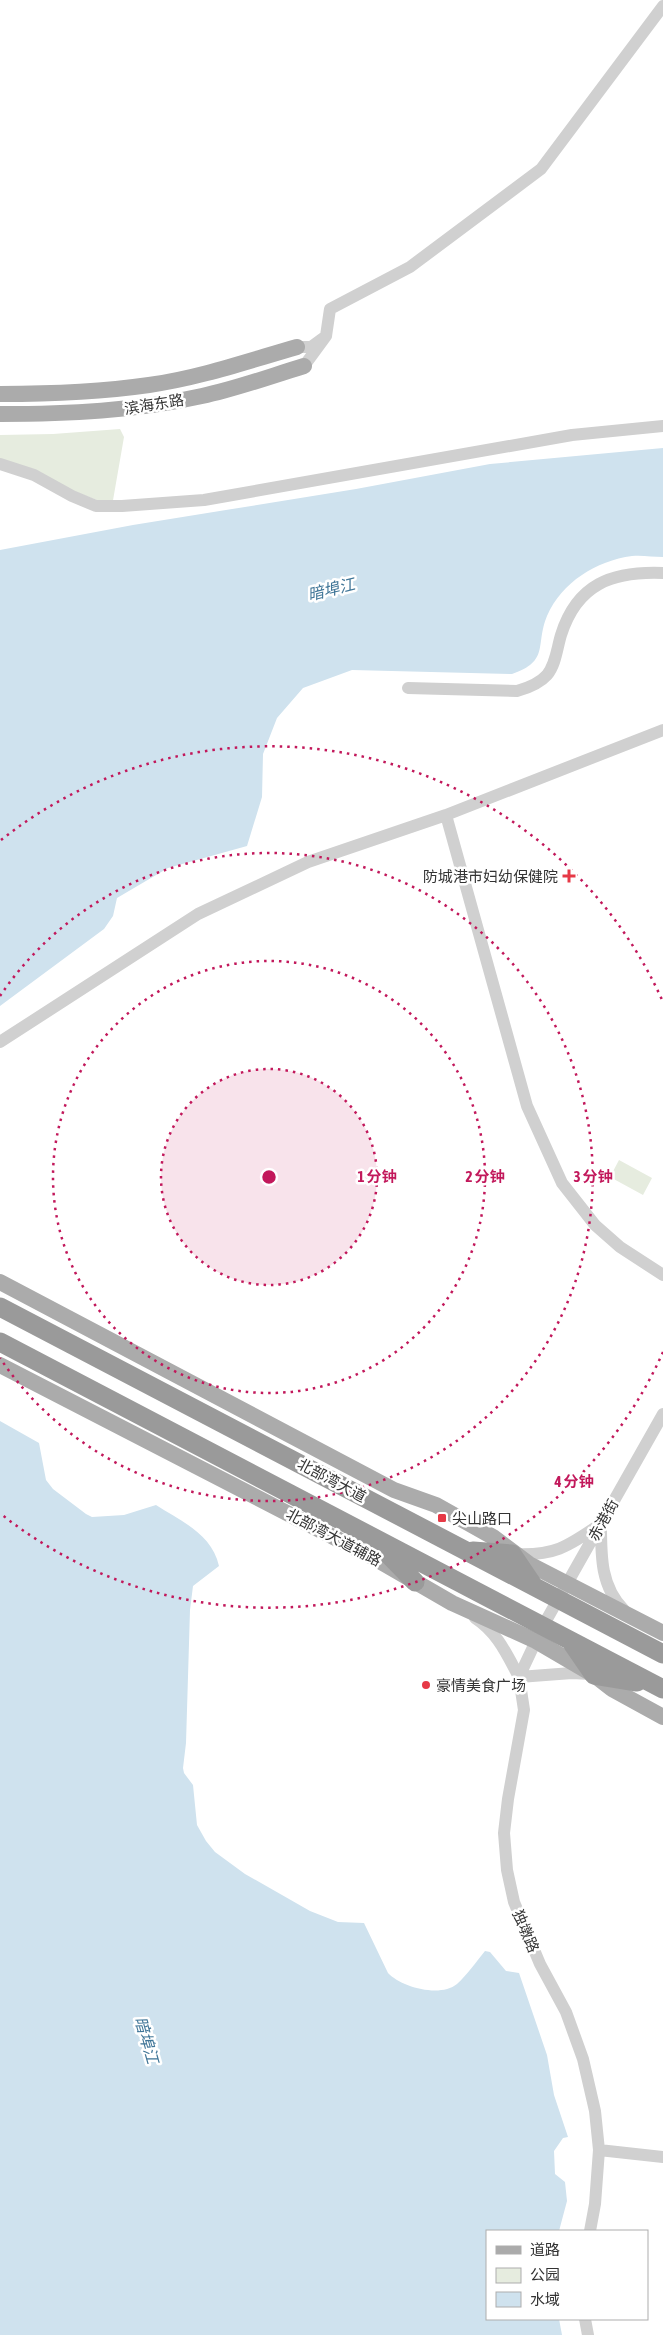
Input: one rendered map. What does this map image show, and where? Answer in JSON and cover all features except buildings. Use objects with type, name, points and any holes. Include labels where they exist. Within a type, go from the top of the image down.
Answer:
[{"type":"highway","name":"北部湾大道","points":[[0,1307],[534,1586],[563,1591],[663,1654]]},
{"type":"highway","name":"北部湾大道","points":[[0,1342],[371,1536],[540,1634],[569,1640],[659,1687]]},
{"type":"highway","points":[[371,1536],[415,1582]]},
{"type":"highway","points":[[466,1551],[512,1554],[534,1586]]},
{"type":"highway","points":[[569,1640],[594,1674],[659,1687]]},
{"type":"main road","name":"滨海东路","points":[[0,394],[94,391],[150,385],[199,375],[297,347]]},
{"type":"main road","name":"滨海东路","points":[[0,414],[97,412],[154,405],[203,396],[304,366]]},
{"type":"main road","points":[[0,1282],[394,1490],[436,1505],[493,1537],[512,1554],[529,1564],[563,1591],[630,1616],[663,1633]]},
{"type":"main road","name":"北部湾大道辅路","points":[[0,1365],[376,1559],[452,1603],[540,1634],[594,1674],[612,1690],[663,1717]]},
{"type":"street","points":[[304,366],[320,347],[326,336],[330,308],[410,267],[541,169],[663,6]]},
{"type":"street","points":[[297,347],[310,347],[326,336]]},
{"type":"street","points":[[0,464],[34,475],[72,496],[96,506],[122,506],[204,500],[572,435],[663,426]]},
{"type":"street","points":[[408,688],[517,691],[527,688],[538,682],[548,673],[555,660],[566,618],[579,598],[591,588],[609,579],[631,574],[663,573]]},
{"type":"street","points":[[0,1042],[198,914],[308,862],[446,815],[663,730]]},
{"type":"street","points":[[446,815],[527,1106],[562,1183],[595,1225],[620,1247],[663,1275]]},
{"type":"street","name":"赤港街","points":[[540,1634],[663,1414]]},
{"type":"street","points":[[512,1554],[547,1553],[567,1547],[601,1524]]},
{"type":"street","points":[[601,1524],[601,1558],[606,1585],[615,1600],[630,1616]]},
{"type":"street","points":[[452,1603],[485,1624],[499,1640],[519,1677]]},
{"type":"street","points":[[519,1677],[540,1634]]},
{"type":"street","points":[[519,1677],[572,1673],[594,1674]]},
{"type":"street","name":"独墩路","points":[[519,1677],[524,1710],[504,1833],[507,1870],[517,1910],[540,1964],[566,2012],[583,2059],[595,2111],[599,2150],[595,2204],[590,2230]]},
{"type":"street","points":[[599,2150],[663,2157]]},
{"type":"street","points":[[585,2320],[588,2335]]},
{"type":"green space","points":[[120,429],[124,437],[112,506],[0,462],[0,435],[53,434]]},
{"type":"green space","points":[[619,1160],[652,1178],[643,1195],[610,1177]]},
{"type":"water","name":"暗埠江","points":[[663,448],[663,557],[632,556],[619,559],[593,568],[571,583],[553,604],[547,616],[537,658],[532,664],[512,674],[352,670],[303,688],[277,718],[263,754],[262,797],[247,846],[168,868],[117,898],[113,916],[104,929],[0,1006],[0,550],[133,525],[356,489],[490,464]]},
{"type":"water","name":"暗埠江","points":[[0,1421],[39,1443],[46,1480],[53,1489],[86,1514],[92,1517],[124,1515],[156,1505],[203,1537],[215,1555],[219,1566],[193,1586],[190,1610],[186,1743],[183,1768],[184,1773],[193,1785],[197,1825],[206,1841],[215,1852],[245,1874],[310,1911],[338,1922],[364,1923],[388,1973],[402,1983],[421,1989],[441,1990],[450,1988],[468,1973],[485,1951],[490,1952],[506,1971],[519,1973],[547,2055],[554,2095],[568,2137],[563,2138],[554,2151],[555,2174],[565,2182],[567,2201],[559,2230],[486,2230],[486,2320],[559,2320],[562,2335],[0,2335]]},
{"type":"place","name":"防城港市妇幼保健院","points":[[569,876]]},
{"type":"place","name":"尖山路口","points":[[442,1518]]},
{"type":"place","name":"豪情美食广场","points":[[426,1685]]}]
